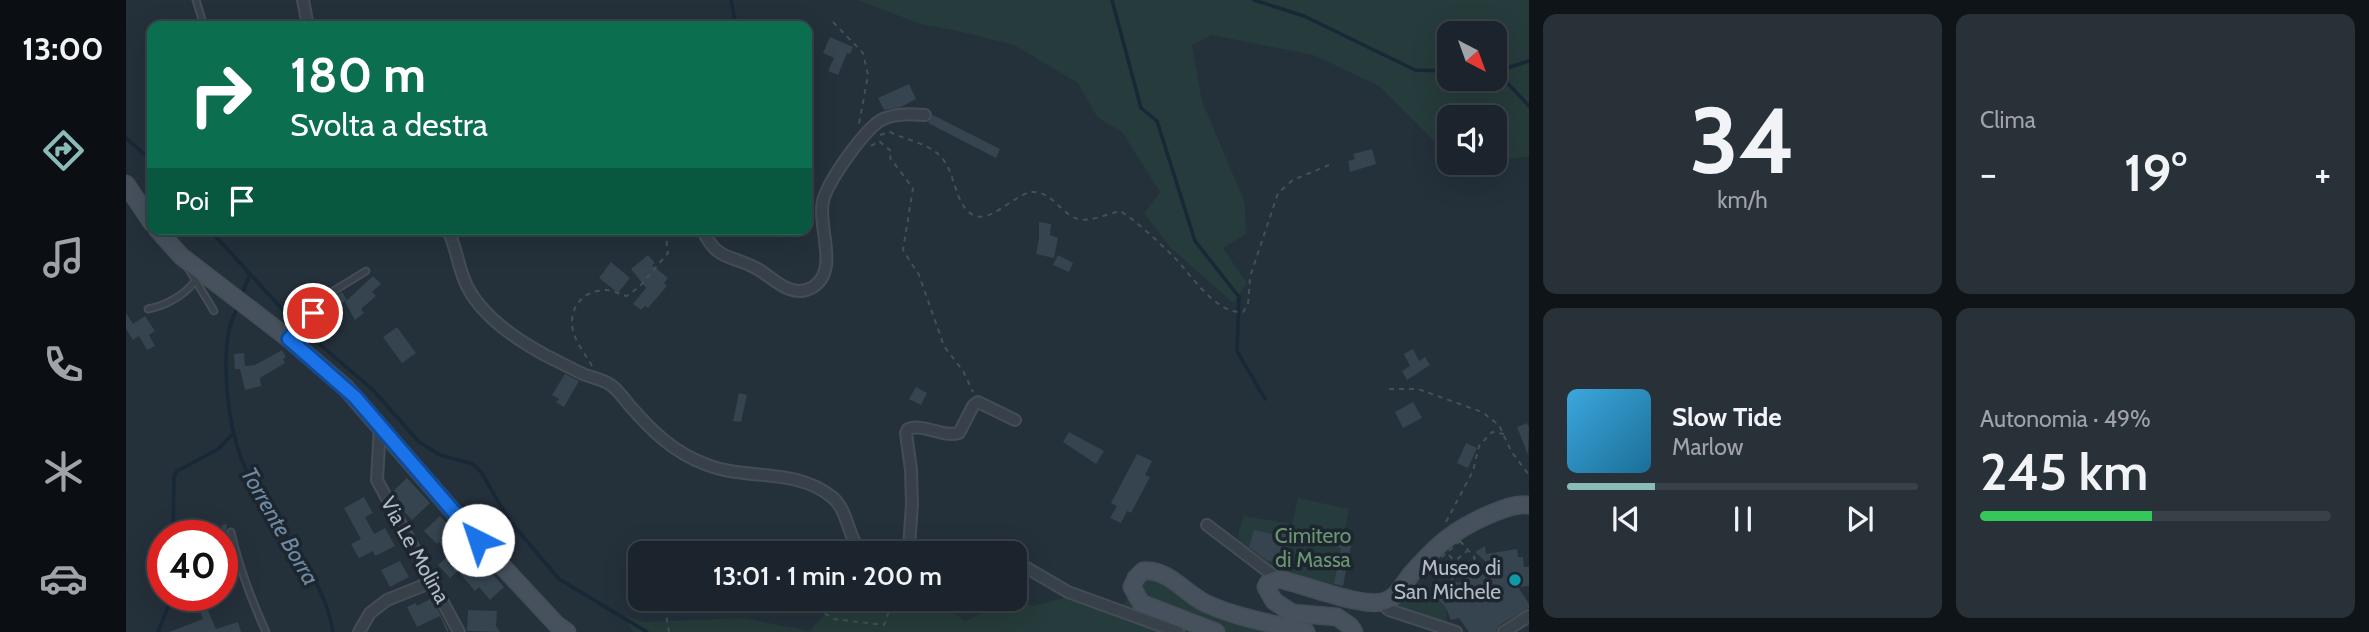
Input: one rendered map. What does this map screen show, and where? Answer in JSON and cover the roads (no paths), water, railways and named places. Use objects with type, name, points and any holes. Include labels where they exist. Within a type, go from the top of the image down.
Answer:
[{"type":"street","points":[[303,0],[307,21]]},
{"type":"street","points":[[705,235],[710,245],[722,256],[753,266],[790,290],[805,291],[817,285],[825,273],[827,256],[823,242],[822,202],[832,177],[869,131],[882,120],[901,114],[925,115]]},
{"type":"street","points":[[126,184],[147,216]]},
{"type":"street","points":[[162,235],[181,256],[338,380],[478,540],[556,624],[567,632]]},
{"type":"street","points":[[450,235],[466,284],[500,326],[543,354],[612,385],[653,432],[669,446],[690,458],[726,471],[792,479],[825,492],[836,500],[855,541]]},
{"type":"street","points":[[911,541],[911,470],[906,433],[908,429],[917,426],[949,435],[960,433],[973,406],[978,402],[1015,420]]},
{"type":"street","name":"Via Le Molina","points":[[380,425],[377,480],[459,632]]},
{"type":"street","points":[[1207,525],[1278,579],[1364,603],[1381,603],[1400,590],[1430,553],[1457,529],[1515,505],[1529,505]]},
{"type":"street","points":[[1027,568],[1068,592],[1178,632]]},
{"type":"street","points":[[1216,632],[1142,603],[1132,587],[1136,578],[1143,571],[1159,572],[1207,604],[1262,622],[1306,632]]},
{"type":"street","points":[[1278,579],[1268,583],[1267,592],[1283,608],[1297,615],[1337,617],[1354,632]]},
{"type":"street","points":[[359,632],[370,613],[387,600],[432,582]]},
{"type":"street","points":[[1381,603],[1389,610],[1456,632]]},
{"type":"street","points":[[1504,632],[1529,616]]},
{"type":"lane","points":[[196,0],[202,21]]},
{"type":"lane","points":[[181,256],[214,311]]},
{"type":"lane","points":[[289,339],[313,313],[314,303],[366,271]]},
{"type":"lane","points":[[148,309],[157,308],[188,290],[195,281]]},
{"type":"lane","points":[[238,555],[253,605],[266,632]]},
{"type":"waterway","points":[[731,0],[735,21]]},
{"type":"waterway","points":[[1112,0],[1141,108],[1157,121],[1195,241],[1239,297],[1237,351],[1265,399]]},
{"type":"waterway","points":[[1254,0],[1304,16],[1415,70],[1437,71]]},
{"type":"waterway","points":[[1507,68],[1529,61]]},
{"type":"waterway","points":[[1507,83],[1529,106]]},
{"type":"waterway","name":"Torrente Borra","points":[[126,138],[147,157]]},
{"type":"waterway","name":"Torrente Borra","points":[[214,235],[250,274],[241,297]]},
{"type":"waterway","points":[[250,274],[296,324],[373,390],[419,442],[440,455],[473,464],[481,472],[509,520],[559,579],[647,632]]},
{"type":"waterway","name":"Torrente Borra","points":[[238,305],[229,330],[226,360],[230,412],[236,444],[259,494],[317,584],[333,632]]},
{"type":"waterway","points":[[173,520],[174,477],[177,471],[217,450],[234,433]]},
{"type":"waterway","points":[[158,632],[167,611]]},
{"type":"place","name":"Museo di San Michele","points":[[1515,580]]},
{"type":"park label","name":"Cimitero di Massa","points":[[1313,548]]}]
